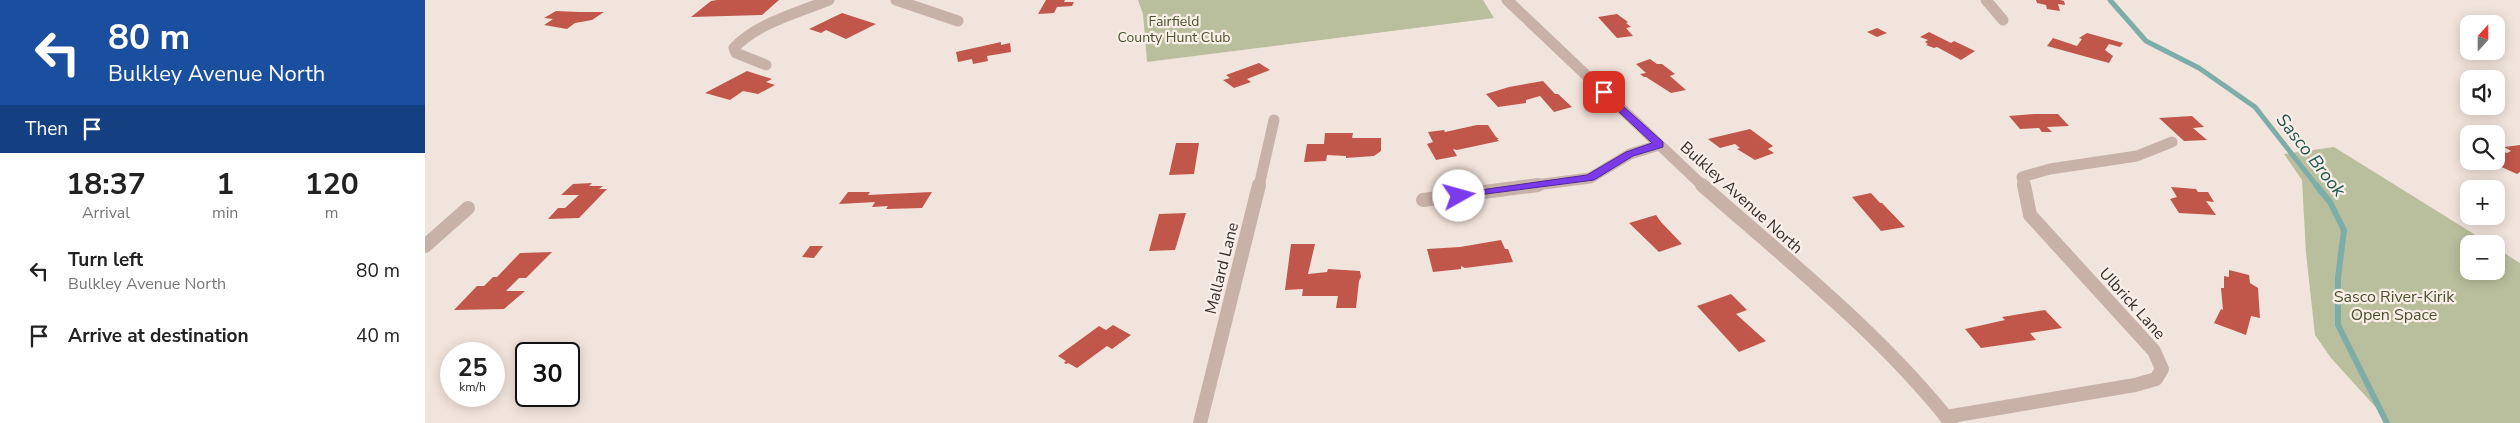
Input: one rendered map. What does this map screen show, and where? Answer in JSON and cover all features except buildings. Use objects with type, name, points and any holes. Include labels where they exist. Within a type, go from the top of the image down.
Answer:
[{"type":"street","points":[[766,65],[736,53],[734,48],[750,34],[829,0]]},
{"type":"street","points":[[896,0],[958,21]]},
{"type":"street","name":"Bulkley Avenue North","points":[[1507,0],[1659,144],[1837,304],[1929,395],[1949,420]]},
{"type":"street","points":[[1986,0],[2003,20]]},
{"type":"street","name":"Mallard Lane","points":[[1200,423],[1246,241],[1274,120]]},
{"type":"street","name":"Ulbrick Lane","points":[[1949,420],[2135,385],[2156,379],[2163,368],[2154,351],[2030,215],[2022,177],[2050,169],[2137,156],[2172,142]]},
{"type":"street","points":[[1423,200],[1590,178],[1630,154],[1659,144]]},
{"type":"street","points":[[425,246],[469,208]]},
{"type":"green space","name":"Fairfield County Hunt Club","points":[[1138,0],[1483,0],[1494,18],[1147,62],[1143,14]]},
{"type":"green space","name":"Sasco River-Kirik Open Space","points":[[2334,147],[2476,235],[2460,235],[2460,280],[2505,280],[2505,254],[2520,263],[2520,423],[2390,423],[2331,358],[2315,335],[2306,253],[2302,180],[2284,154]]},
{"type":"waterway","name":"Sasco Brook","points":[[2110,0],[2146,41],[2199,68],[2255,107],[2317,186]]},
{"type":"waterway","name":"Sasco Brook","points":[[2316,185],[2330,202],[2344,230],[2338,278],[2338,325],[2387,423]]},
{"type":"route","points":[[1459,196],[1590,178],[1630,154],[1659,144],[1604,92]]}]
